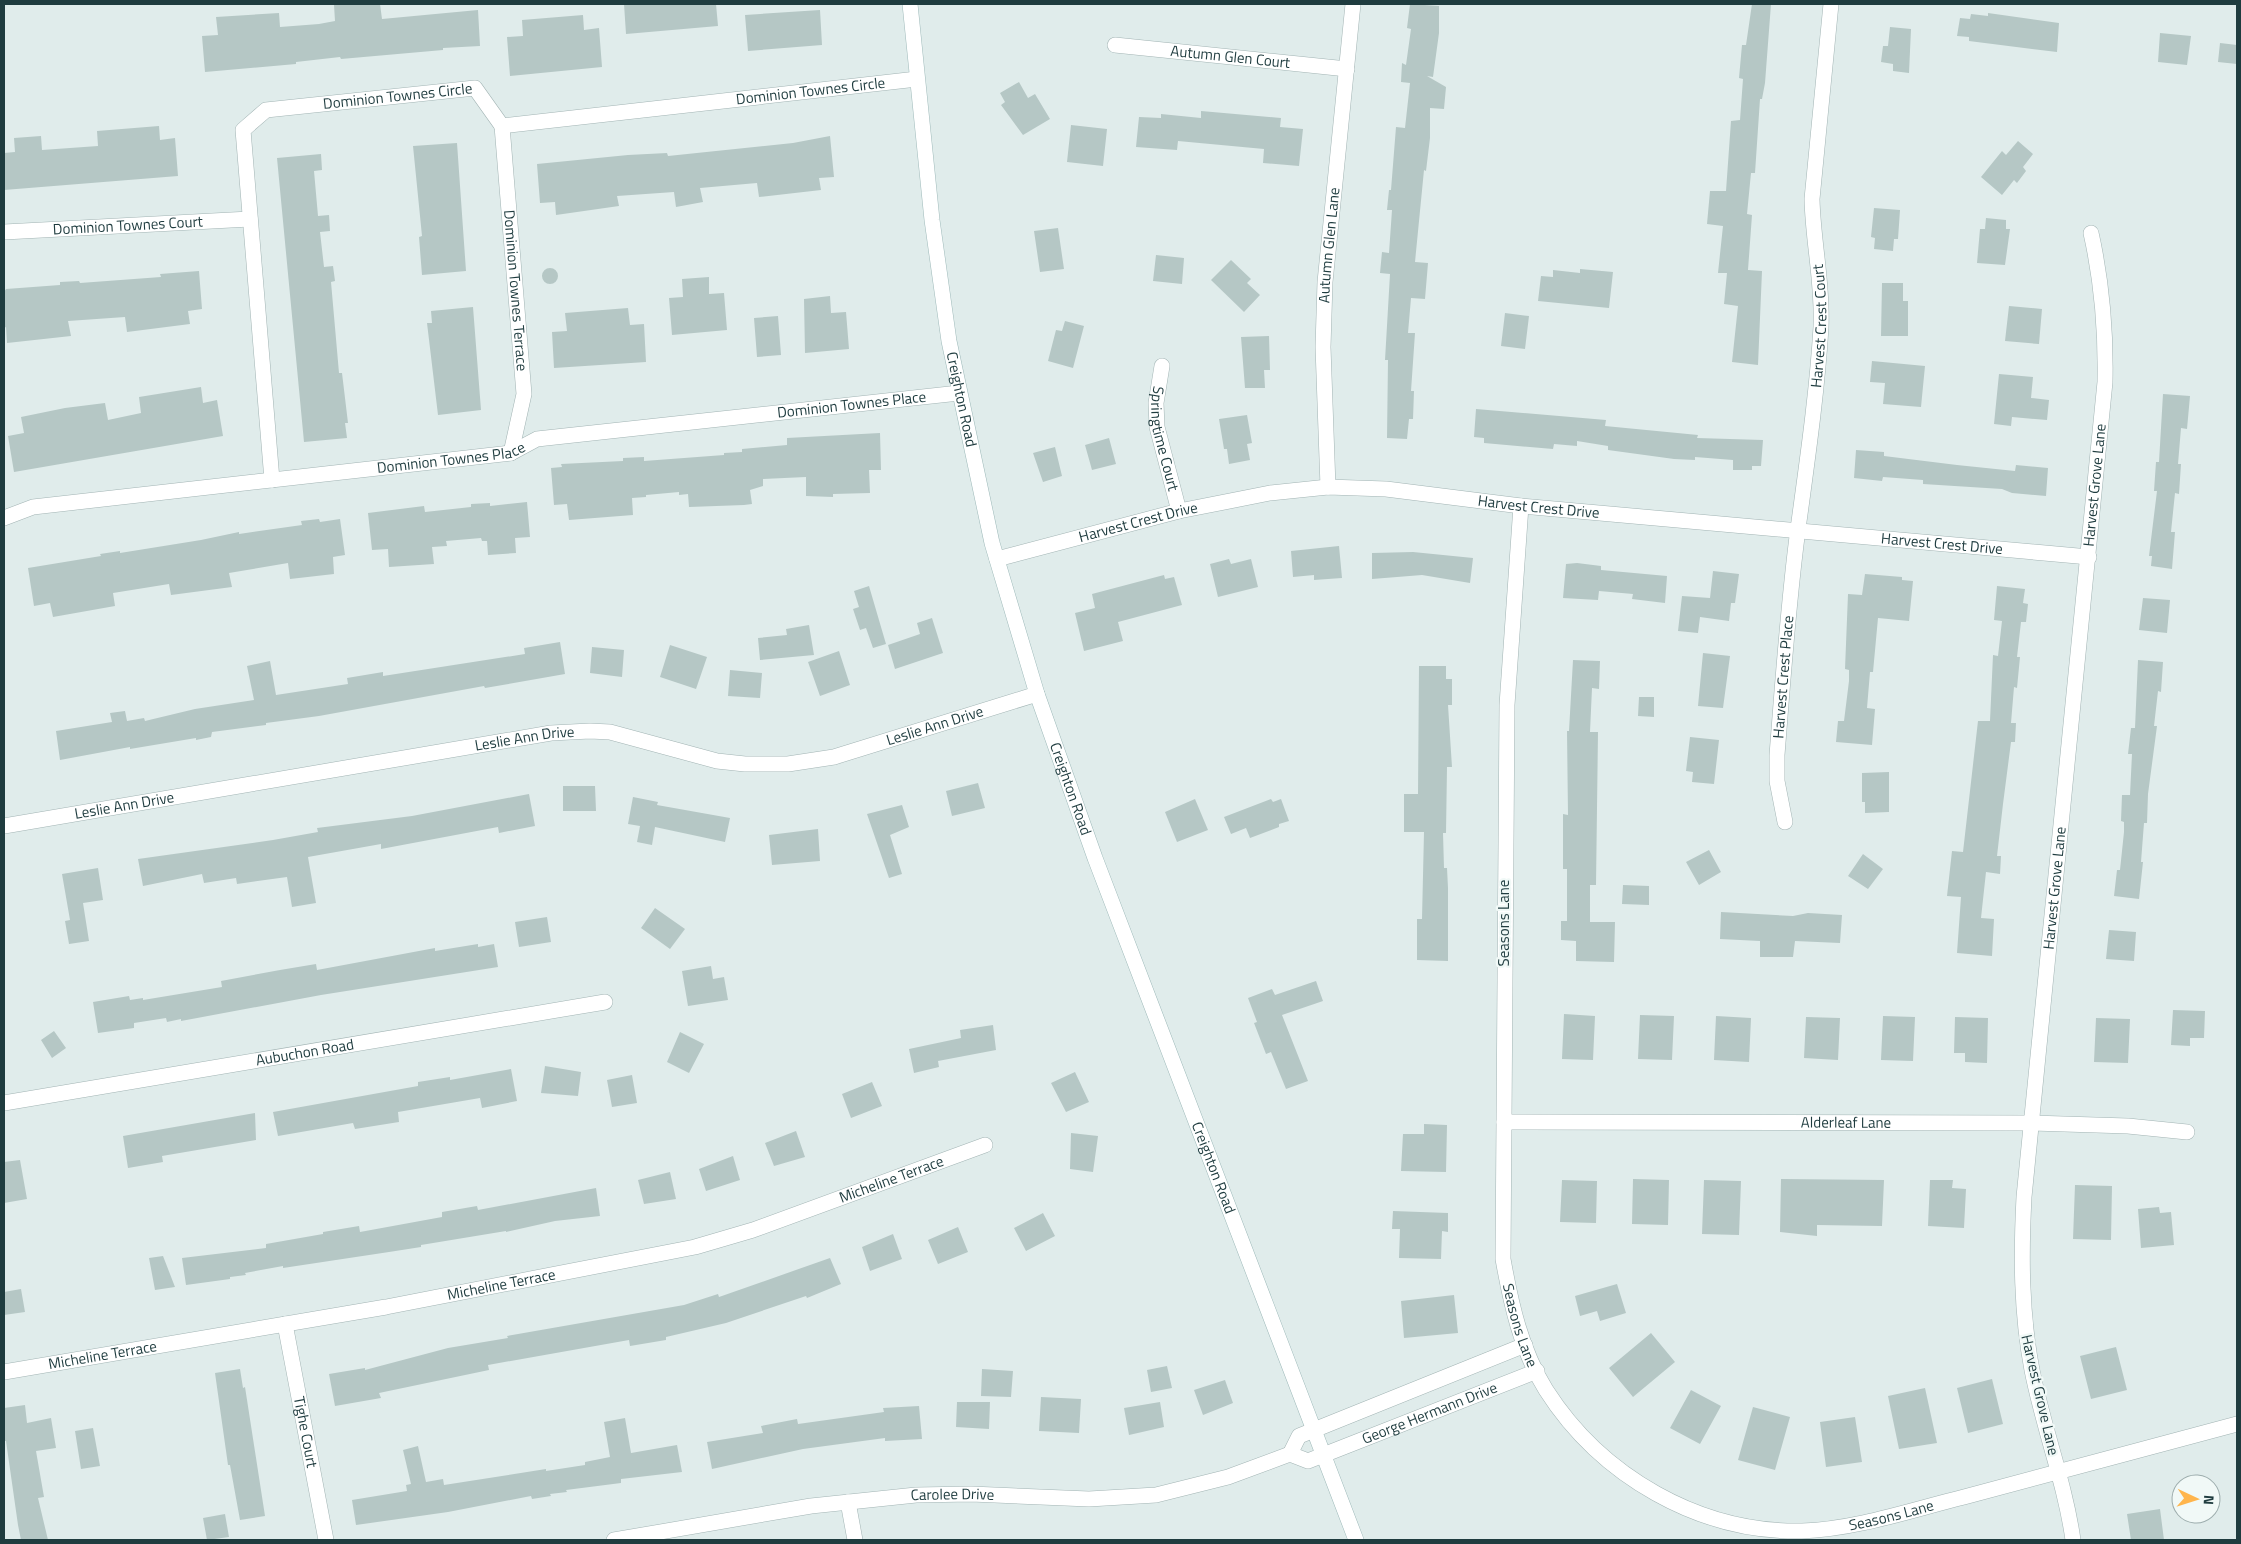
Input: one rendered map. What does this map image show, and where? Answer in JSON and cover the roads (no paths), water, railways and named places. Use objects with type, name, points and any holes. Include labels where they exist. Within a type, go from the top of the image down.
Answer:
[{"type":"street","name":"Creighton Road","points":[[910,4],[932,220],[949,341],[997,559],[1037,694],[1095,858],[1356,1540]]},
{"type":"street","name":"Autumn Glen Lane","points":[[1328,487],[1323,347],[1325,282],[1353,4]]},
{"type":"street","name":"Harvest Crest Court","points":[[1798,530],[1807,468],[1821,326],[1821,292],[1812,230],[1812,199],[1831,4]]},
{"type":"street","name":"Autumn Glen Court","points":[[1115,45],[1347,69]]},
{"type":"street","name":"Dominion Townes Circle","points":[[272,480],[243,130],[266,110],[475,88],[502,126],[917,80]]},
{"type":"street","name":"Dominion Townes Terrace","points":[[502,126],[524,394],[511,453]]},
{"type":"street","name":"Dominion Townes Court","points":[[4,232],[250,219]]},
{"type":"street","name":"Harvest Grove Lane","points":[[2073,1540],[2032,1371],[2021,1284],[2024,1197],[2105,382],[2106,334],[2099,270],[2091,232]]},
{"type":"street","name":"Springtime Court","points":[[1162,366],[1156,403],[1157,427],[1179,510]]},
{"type":"street","name":"Dominion Townes Place","points":[[4,518],[33,507],[511,453],[537,439],[959,393]]},
{"type":"street","name":"Harvest Crest Drive","points":[[997,559],[1179,510],[1270,493],[1328,487],[1386,489],[1521,506],[2089,557]]},
{"type":"street","name":"Seasons Lane","points":[[1521,506],[1507,705],[1504,1259],[1509,1291],[1525,1345],[1546,1389],[1571,1422],[1598,1453],[1629,1478],[1662,1498],[1698,1513],[1734,1524],[1767,1530],[1802,1531],[1867,1522],[2237,1424]]},
{"type":"street","name":"Harvest Crest Place","points":[[1785,822],[1777,781],[1777,755],[1798,530]]},
{"type":"street","name":"Leslie Ann Drive","points":[[4,826],[551,733],[610,732],[718,761],[745,764],[788,764],[834,757],[1037,694]]},
{"type":"street","name":"Aubuchon Road","points":[[4,1103],[605,1002]]},
{"type":"street","name":"Alderleaf Lane","points":[[1504,1122],[2032,1123],[2128,1126],[2187,1132]]},
{"type":"street","name":"Micheline Terrace","points":[[4,1372],[285,1324],[695,1247],[753,1230],[985,1145]]},
{"type":"street","name":"Tighe Court","points":[[285,1324],[326,1540]]},
{"type":"street","name":"George Hermann Drive","points":[[1313,1431],[1525,1345]]},
{"type":"street","name":"George Hermann Drive","points":[[1323,1455],[1537,1371]]},
{"type":"street","points":[[1313,1431],[1299,1436],[1290,1454],[1308,1461],[1323,1455]]},
{"type":"street","name":"Carolee Drive","points":[[614,1540],[810,1506],[925,1495],[970,1494],[1089,1499],[1156,1495],[1228,1477],[1290,1454]]},
{"type":"street","points":[[848,1502],[855,1540]]}]
